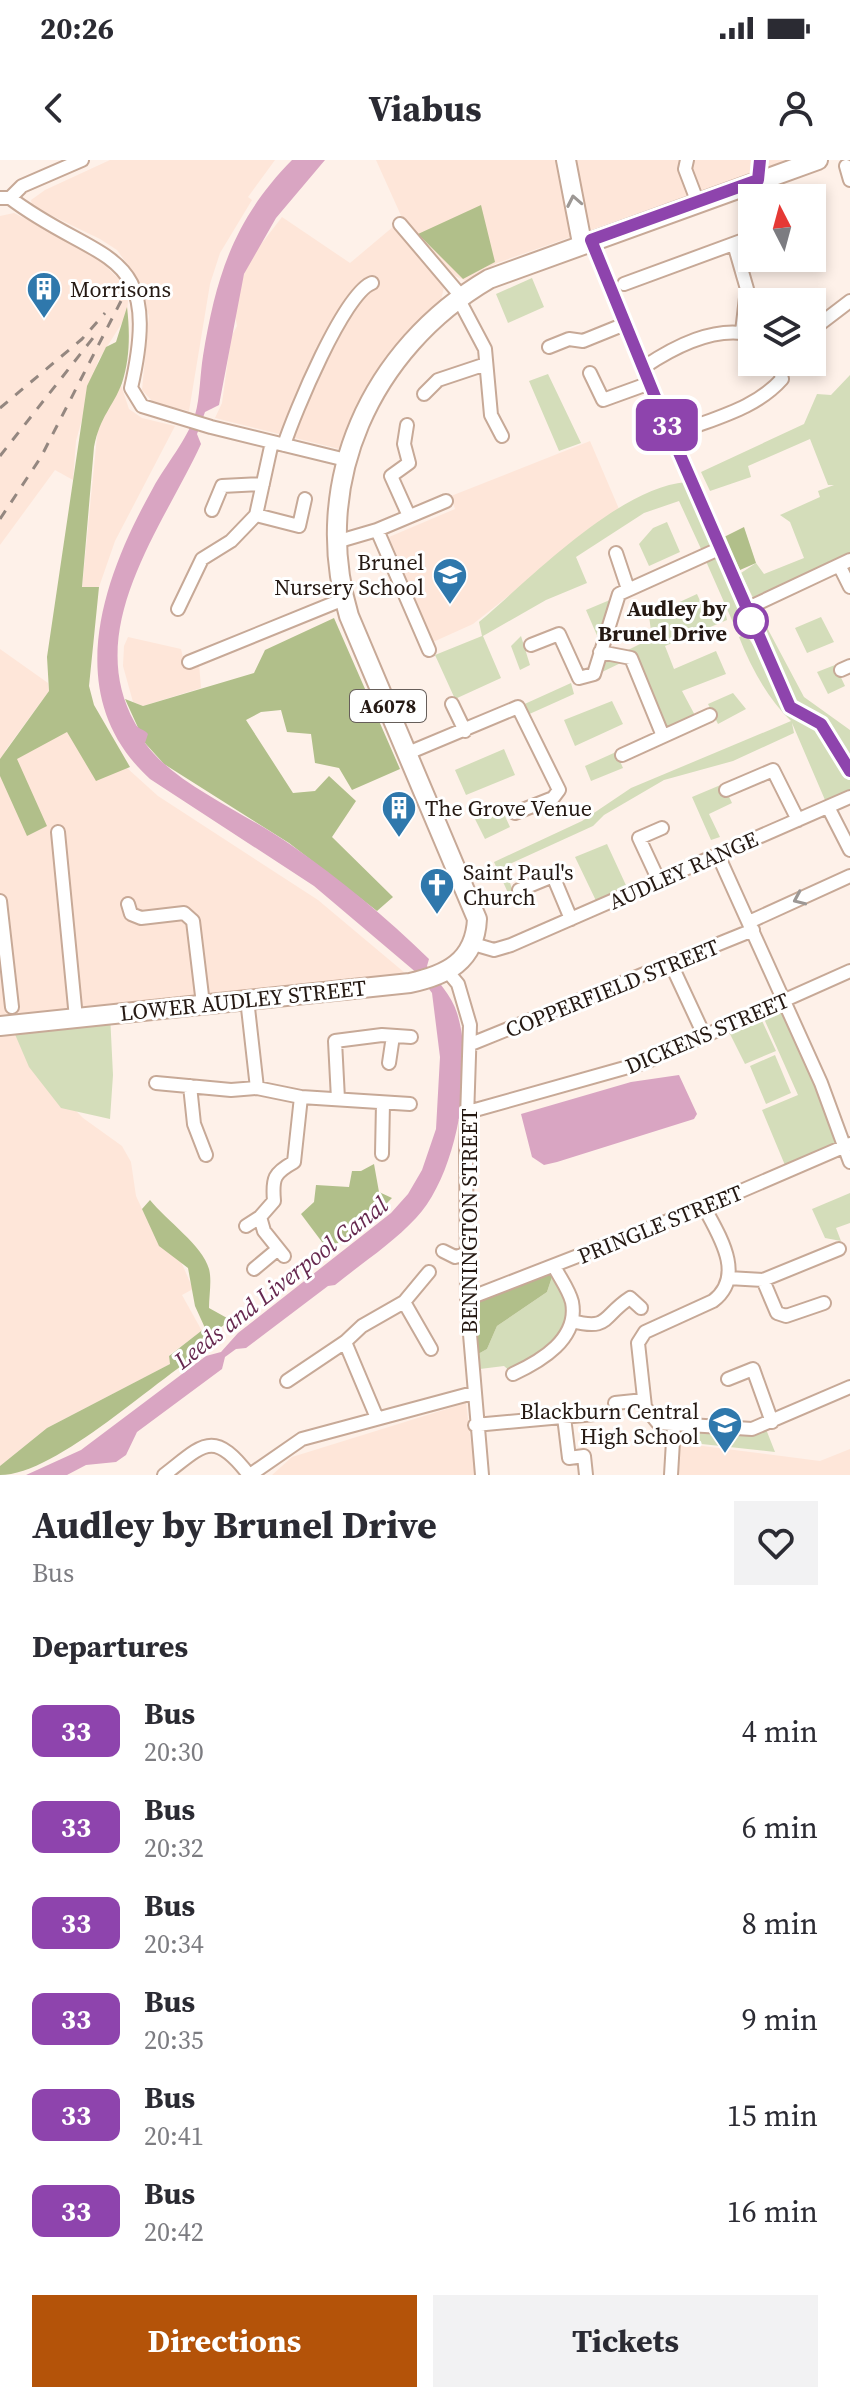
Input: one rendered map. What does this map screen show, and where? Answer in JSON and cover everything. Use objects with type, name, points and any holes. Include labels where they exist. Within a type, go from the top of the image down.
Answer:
[{"type":"highway","points":[[566,160],[586,241]]},
{"type":"highway","name":"A6078","points":[[470,943],[477,919],[344,599],[336,542],[338,498],[346,460],[362,415],[394,359],[427,324],[460,297],[505,271],[698,203],[759,171],[818,160]]},
{"type":"highway","points":[[445,974],[461,961],[470,943]]},
{"type":"highway","name":"LOWER AUDLEY STREET","points":[[0,1026],[410,983],[445,974]]},
{"type":"street","points":[[82,160],[22,186],[5,198],[100,250],[123,272],[136,295],[142,324],[131,388],[134,397],[150,411],[346,460]]},
{"type":"street","points":[[687,160],[685,169],[698,203]]},
{"type":"street","points":[[846,166],[850,180]]},
{"type":"street","points":[[400,224],[460,297],[485,349],[491,415],[502,436]]},
{"type":"street","points":[[586,241],[644,367],[790,707],[821,724],[850,771]]},
{"type":"street","points":[[630,278],[722,245],[738,242]]},
{"type":"street","points":[[734,244],[747,288]]},
{"type":"street","points":[[178,609],[202,559],[231,541],[256,515],[278,443],[311,374],[365,285],[372,283]]},
{"type":"street","points":[[826,319],[850,301]]},
{"type":"street","points":[[549,347],[569,339],[583,341],[625,324]]},
{"type":"street","points":[[644,367],[682,344],[738,335]]},
{"type":"street","points":[[424,394],[438,380],[486,364]]},
{"type":"street","points":[[590,373],[603,400],[650,383]]},
{"type":"street","points":[[693,427],[737,411],[771,391],[781,376]]},
{"type":"street","points":[[407,425],[404,444],[409,463],[391,476],[409,516]]},
{"type":"street","points":[[212,510],[222,486],[263,484]]},
{"type":"street","points":[[256,515],[299,526],[305,499]]},
{"type":"street","points":[[336,542],[377,530],[446,501]]},
{"type":"street","points":[[377,530],[429,650]]},
{"type":"street","points":[[531,645],[559,634],[579,678],[594,674],[617,597],[628,589],[721,548]]},
{"type":"street","points":[[616,553],[628,589]]},
{"type":"street","points":[[746,609],[845,564],[850,587]]},
{"type":"street","points":[[189,662],[344,599]]},
{"type":"street","points":[[600,652],[631,658],[663,736]]},
{"type":"street","points":[[452,704],[465,731]]},
{"type":"street","points":[[408,753],[518,707],[559,790],[553,798],[515,813]]},
{"type":"street","points":[[622,755],[710,715]]},
{"type":"street","points":[[726,790],[773,770],[798,820]]},
{"type":"street","name":"AUDLEY RANGE","points":[[470,943],[502,948],[850,797]]},
{"type":"street","points":[[828,807],[850,850]]},
{"type":"street","points":[[659,881],[639,838],[662,828]]},
{"type":"street","points":[[58,832],[76,1018]]},
{"type":"street","points":[[718,855],[848,1145],[850,1162]]},
{"type":"street","points":[[519,890],[553,876],[571,919]]},
{"type":"street","name":"COPPERFIELD STREET","points":[[471,1044],[671,964],[850,876]]},
{"type":"street","points":[[0,901],[5,988],[12,1007]]},
{"type":"street","points":[[128,904],[131,914],[141,918],[184,913],[193,921],[203,1004]]},
{"type":"street","points":[[671,964],[705,1037]]},
{"type":"street","name":"DICKENS STREET","points":[[468,1112],[646,1062],[850,971]]},
{"type":"street","name":"BENNINGTON STREET","points":[[445,974],[458,984],[465,1004],[471,1044],[467,1299],[475,1425],[482,1475]]},
{"type":"street","points":[[247,999],[257,1088]]},
{"type":"street","points":[[389,1063],[393,1036]]},
{"type":"street","points":[[338,1099],[335,1041],[411,1037]]},
{"type":"street","points":[[156,1083],[231,1090],[257,1088],[301,1097],[410,1104]]},
{"type":"street","points":[[190,1086],[194,1124],[206,1155]]},
{"type":"street","points":[[294,1162],[301,1097]]},
{"type":"street","points":[[382,1154],[383,1103]]},
{"type":"street","name":"PRINGLE STREET","points":[[467,1299],[555,1268],[848,1145]]},
{"type":"street","points":[[294,1162],[305,1170]]},
{"type":"street","points":[[246,1226],[260,1217],[274,1201],[272,1180],[276,1171],[294,1162]]},
{"type":"street","points":[[704,1207],[727,1251],[728,1278],[720,1295],[713,1301],[645,1332],[638,1343],[644,1400],[651,1417],[658,1423],[752,1429],[850,1387]]},
{"type":"street","points":[[254,1269],[281,1253],[264,1231],[260,1217]]},
{"type":"street","points":[[728,1278],[763,1280],[839,1249]]},
{"type":"street","points":[[443,1251],[455,1257],[467,1254]]},
{"type":"street","points":[[513,1374],[539,1362],[563,1340],[572,1321],[572,1300],[555,1268]]},
{"type":"street","points":[[287,1381],[345,1342],[362,1326],[404,1302],[429,1272]]},
{"type":"street","points":[[763,1280],[777,1313],[786,1316],[824,1303]]},
{"type":"street","points":[[572,1321],[594,1327],[606,1322],[630,1298],[641,1308]]},
{"type":"street","points":[[404,1302],[431,1349]]},
{"type":"street","points":[[345,1342],[377,1418]]},
{"type":"street","points":[[728,1379],[753,1369],[772,1422]]},
{"type":"street","points":[[164,1475],[203,1445],[214,1443],[231,1452],[249,1475],[302,1439],[473,1393]]},
{"type":"street","points":[[615,1403],[644,1400]]},
{"type":"street","points":[[475,1425],[595,1414]]},
{"type":"street","points":[[564,1417],[569,1458],[584,1456],[586,1475]]},
{"type":"street","points":[[671,1475],[674,1424]]},
{"type":"shaded area","points":[[110,160],[275,160],[248,197],[252,200],[220,253],[210,284],[189,411],[154,403],[142,390],[149,316],[139,282],[117,250],[32,206],[31,200],[45,190]]},
{"type":"shaded area","points":[[292,160],[325,160],[276,218],[244,274],[219,405],[205,412],[197,434],[201,444],[149,544],[123,615],[118,651],[121,687],[136,725],[148,734],[145,743],[158,758],[193,786],[274,833],[309,858],[379,913],[429,959],[427,966],[455,1007],[462,1036],[463,1091],[459,1120],[452,1149],[430,1199],[416,1218],[387,1244],[246,1348],[236,1349],[225,1357],[222,1369],[137,1432],[126,1455],[116,1462],[86,1465],[67,1475],[26,1475],[81,1450],[206,1356],[221,1352],[238,1333],[391,1213],[408,1194],[422,1170],[436,1129],[440,1057],[432,993],[418,974],[314,886],[150,779],[122,747],[105,712],[98,675],[99,637],[106,598],[118,560],[135,523],[195,415],[208,327],[231,250],[255,204]]},
{"type":"shaded area","points":[[376,160],[789,160],[497,263],[466,281],[455,276],[403,220]]},
{"type":"shaded area","points":[[14,213],[91,252],[122,282],[128,301],[127,315],[98,361],[76,441],[73,480],[55,470],[0,545],[0,216]]},
{"type":"shaded area","points":[[282,217],[350,263],[394,226],[444,287],[441,300],[385,358],[369,384],[339,449],[215,418],[222,403],[231,337],[237,326],[234,309],[244,274],[255,252]]},
{"type":"shaded area","points":[[121,385],[129,409],[142,418],[175,426],[115,541],[99,587],[82,588],[98,426]]},
{"type":"shaded area","points":[[590,441],[619,509],[473,624],[433,642],[389,537],[455,509],[451,496]]},
{"type":"shaded area","points":[[128,637],[181,649],[185,666],[199,663],[201,688],[143,706],[133,702],[123,666],[124,646]]},
{"type":"shaded area","points":[[0,649],[48,683],[49,691],[5,751],[67,731],[127,768],[158,796],[318,900],[405,973],[0,1016]]},
{"type":"shaded area","points":[[21,1034],[35,1069],[83,1118],[122,1146],[131,1162],[136,1196],[142,1209],[157,1237],[179,1257],[193,1289],[182,1295],[202,1331],[169,1355],[170,1364],[47,1428],[0,1466],[0,1037]]},
{"type":"shaded area","points":[[679,1075],[697,1114],[694,1119],[557,1162],[544,1165],[532,1157],[521,1114],[631,1082]]},
{"type":"shaded area","points":[[466,1403],[475,1475],[272,1475],[292,1457]]},
{"type":"shaded area","name":"Blackburn Central High School","points":[[679,1443],[820,1461],[850,1449],[850,1475],[677,1475]]},
{"type":"green space","points":[[481,205],[495,262],[463,279],[418,234]]},
{"type":"green space","points":[[532,278],[544,307],[508,323],[496,294]]},
{"type":"green space","points":[[127,307],[129,345],[125,374],[94,447],[82,587],[99,587],[89,686],[94,705],[130,767],[96,781],[67,732],[17,759],[47,826],[27,836],[0,776],[0,759],[49,691],[47,657],[87,386],[106,347],[116,342]]},
{"type":"green space","points":[[548,374],[581,443],[559,451],[529,381]]},
{"type":"green space","points":[[850,375],[850,577],[840,567],[753,598],[741,573],[756,563],[764,574],[804,558],[790,522],[780,515],[820,497],[818,491],[834,485],[828,485],[810,439],[748,466],[751,477],[710,491],[701,472],[804,424],[817,394],[831,395]]},
{"type":"green space","points":[[686,482],[713,545],[702,551],[679,501],[644,513],[576,557],[587,583],[546,600],[483,636],[501,678],[455,699],[435,655],[482,636],[479,622],[549,560],[604,517],[660,488]]},
{"type":"green space","points":[[667,522],[680,552],[649,566],[639,544],[653,528]]},
{"type":"green space","points":[[744,527],[756,563],[740,570],[724,537]]},
{"type":"green space","points":[[717,554],[744,622],[735,627],[705,559]]},
{"type":"green space","points":[[697,594],[706,614],[724,606],[727,620],[665,646],[674,669],[716,651],[726,674],[682,691],[698,721],[663,736],[631,658],[600,673],[600,652],[618,655],[652,638],[649,616]]},
{"type":"green space","points":[[617,597],[602,647],[586,610]]},
{"type":"green space","points":[[821,617],[834,642],[807,653],[795,628]]},
{"type":"green space","points":[[334,618],[400,769],[352,790],[339,768],[315,763],[311,734],[287,732],[281,710],[261,712],[246,720],[293,793],[315,791],[329,776],[356,801],[332,837],[393,897],[377,911],[289,843],[164,764],[145,743],[125,699],[143,706],[254,673],[265,650]]},
{"type":"green space","points":[[763,620],[804,697],[850,730],[850,797],[828,807],[792,723],[794,733],[733,761],[664,780],[604,815],[593,826],[505,866],[516,903],[513,904],[494,862],[582,821],[631,788],[791,721],[761,682],[739,637],[746,634],[785,695],[757,624]]},
{"type":"green space","points":[[521,636],[530,665],[520,670],[511,646]]},
{"type":"green space","points":[[835,665],[845,686],[828,694],[817,672]]},
{"type":"green space","points":[[571,683],[574,694],[525,716],[518,707]]},
{"type":"green space","points":[[733,693],[746,709],[718,724],[708,704]]},
{"type":"green space","points":[[612,701],[623,724],[575,746],[564,720]]},
{"type":"green space","points":[[504,749],[515,775],[466,795],[455,770]]},
{"type":"green space","points":[[616,752],[623,768],[591,781],[585,766]]},
{"type":"green space","points":[[723,784],[732,803],[709,814],[720,837],[711,840],[692,797]]},
{"type":"green space","points":[[499,803],[510,827],[485,839],[473,815]]},
{"type":"green space","points":[[607,844],[630,894],[599,907],[575,857]]},
{"type":"green space","points":[[782,1002],[845,1146],[787,1170],[762,1110],[798,1095],[761,1012]]},
{"type":"green space","points":[[758,1012],[776,1051],[745,1064],[726,1026]]},
{"type":"green space","points":[[110,1014],[113,1075],[110,1119],[61,1108],[29,1067],[11,1025]]},
{"type":"green space","points":[[775,1055],[791,1093],[766,1104],[750,1066]]},
{"type":"green space","points":[[374,1164],[379,1192],[392,1198],[370,1220],[328,1250],[301,1214],[314,1202],[316,1185],[349,1187],[352,1171],[361,1171]]},
{"type":"green space","points":[[850,1193],[850,1223],[836,1228],[841,1241],[825,1238],[812,1209]]},
{"type":"green space","points":[[150,1200],[200,1251],[209,1269],[209,1308],[227,1318],[227,1323],[218,1329],[213,1345],[108,1422],[50,1459],[24,1471],[0,1475],[0,1466],[47,1428],[170,1364],[169,1356],[205,1328],[195,1306],[188,1268],[159,1246],[142,1209]]},
{"type":"green space","points":[[555,1268],[572,1300],[563,1340],[513,1374],[504,1366],[472,1370],[471,1358],[487,1349],[497,1326],[547,1292]]},
{"type":"green space","points":[[555,1268],[547,1292],[497,1326],[487,1349],[471,1358],[467,1299]]},
{"type":"green space","points":[[674,1424],[764,1424],[775,1452],[674,1441]]},
{"type":"railway","points":[[0,519],[41,457],[121,301]]},
{"type":"railway","points":[[0,408],[82,339],[105,313]]},
{"type":"railway","points":[[0,456],[93,338]]},
{"type":"bus line","name":"33","points":[[760,160],[758,180],[591,240],[660,409],[790,707],[821,724],[850,771]]},
{"type":"place","name":"Morrisons","points":[[44,320]]},
{"type":"place","name":"Brunel Nursery School","points":[[450,606]]},
{"type":"place","name":"Audley by Brunel Drive","points":[[751,621]]},
{"type":"place","name":"The Grove Venue","points":[[399,839]]},
{"type":"place","name":"Saint Paul's Church","points":[[437,916]]},
{"type":"place","name":"Blackburn Central High School","points":[[725,1455]]},
{"type":"water label","name":"Leeds and Liverpool Canal","points":[[281,1283]]}]
